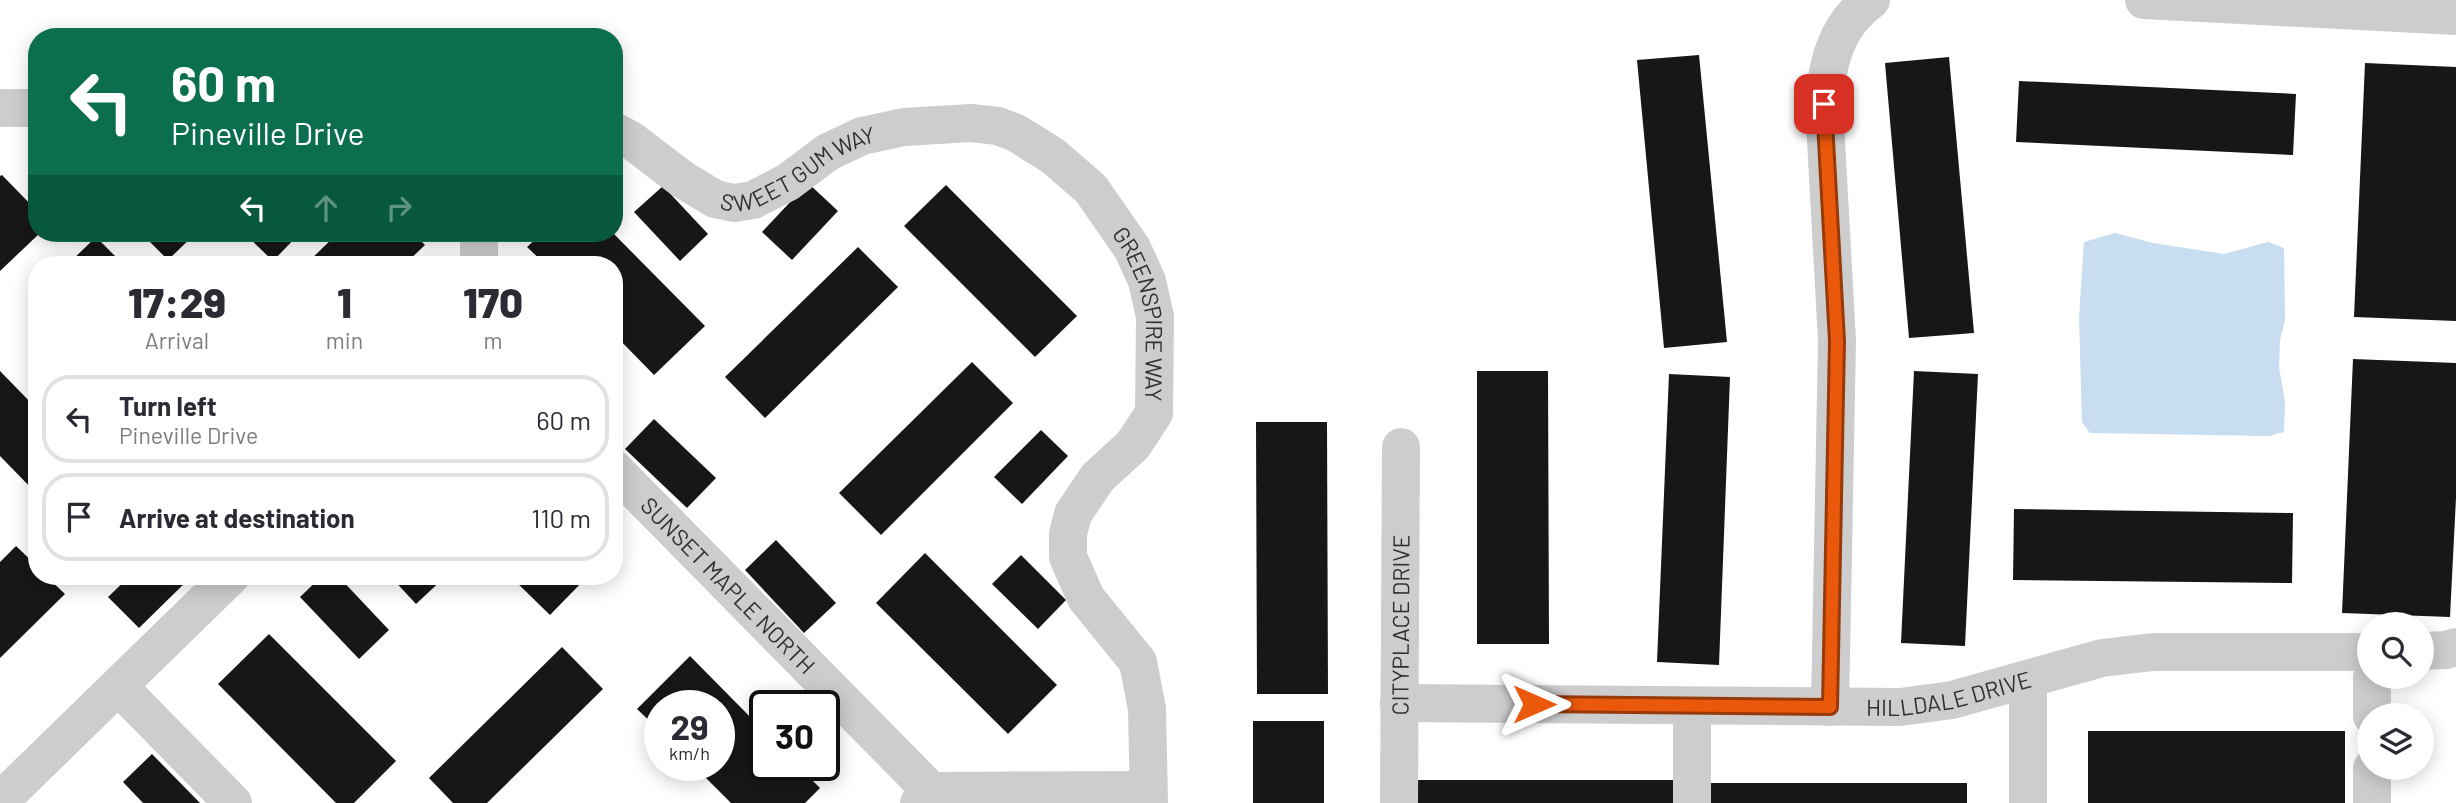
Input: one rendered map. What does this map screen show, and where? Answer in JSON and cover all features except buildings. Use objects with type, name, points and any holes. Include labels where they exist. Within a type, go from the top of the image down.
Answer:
[{"type":"street","points":[[1830,707],[1837,341],[1824,104],[1826,77],[1843,28],[1860,8],[1871,0]]},
{"type":"street","points":[[2144,0],[2456,16]]},
{"type":"street","points":[[0,108],[28,108]]},
{"type":"street","name":"SWEET GUM WAY","points":[[623,136],[682,179],[715,199],[734,203],[753,200],[788,182],[828,152],[862,136],[904,127],[971,123],[998,126]]},
{"type":"street","name":"GREENSPIRE WAY","points":[[998,126],[1016,133],[1053,156],[1091,189],[1132,248],[1147,281],[1155,317],[1154,413],[1133,445],[1098,477],[1073,514],[1068,534],[1068,558],[1086,598],[1138,662],[1147,709],[1149,797]]},
{"type":"street","name":"CITYPLACE DRIVE","points":[[1399,803],[1401,447]]},
{"type":"street","name":"SUNSET MAPLE NORTH","points":[[623,478],[925,797]]},
{"type":"street","points":[[0,801],[222,585]]},
{"type":"street","points":[[2434,650],[2456,647]]},
{"type":"street","name":"HILLDALE DRIVE","points":[[1399,703],[1900,707],[1952,700],[2102,658],[2153,652],[2357,652]]},
{"type":"street","points":[[2028,679],[2028,803]]},
{"type":"street","points":[[119,687],[233,803]]},
{"type":"street","points":[[1692,706],[1692,803]]},
{"type":"street","points":[[2372,780],[2372,803]]},
{"type":"street","points":[[925,797],[1149,797]]},
{"type":"water","points":[[2115,233],[2153,243],[2224,254],[2268,242],[2284,248],[2285,320],[2280,340],[2279,367],[2285,402],[2284,432],[2269,436],[2090,433],[2082,422],[2079,317],[2084,242]]},
{"type":"route","points":[[1534,704],[1830,707],[1837,341],[1824,104]]}]
